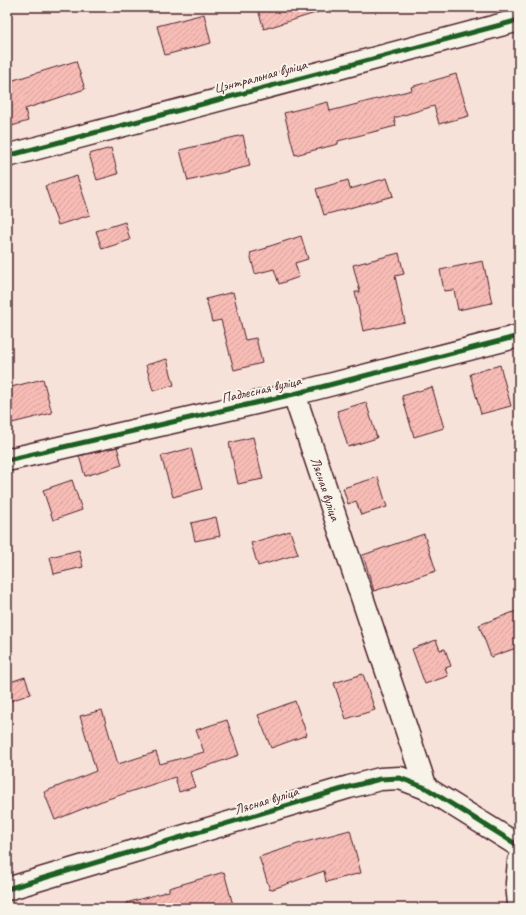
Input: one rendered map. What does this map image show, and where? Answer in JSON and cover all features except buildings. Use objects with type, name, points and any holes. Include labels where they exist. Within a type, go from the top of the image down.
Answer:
[{"type":"street","name":"Цэнтральная вуліца","points":[[7,156],[519,20]]},
{"type":"street","name":"Падлесная вуліца","points":[[7,460],[294,394],[519,336]]},
{"type":"street","name":"Лясная вуліца","points":[[294,394],[426,788]]},
{"type":"street","name":"Лясная вуліца","points":[[7,889],[342,790],[380,780],[400,778],[426,788],[519,846]]},
{"type":"street","points":[[519,861],[517,883],[519,905]]},
{"type":"cycle path","points":[[7,156],[519,20]]},
{"type":"cycle path","points":[[7,460],[294,394],[519,336]]},
{"type":"cycle path","points":[[7,889],[380,779],[400,778],[426,788],[519,846]]}]
